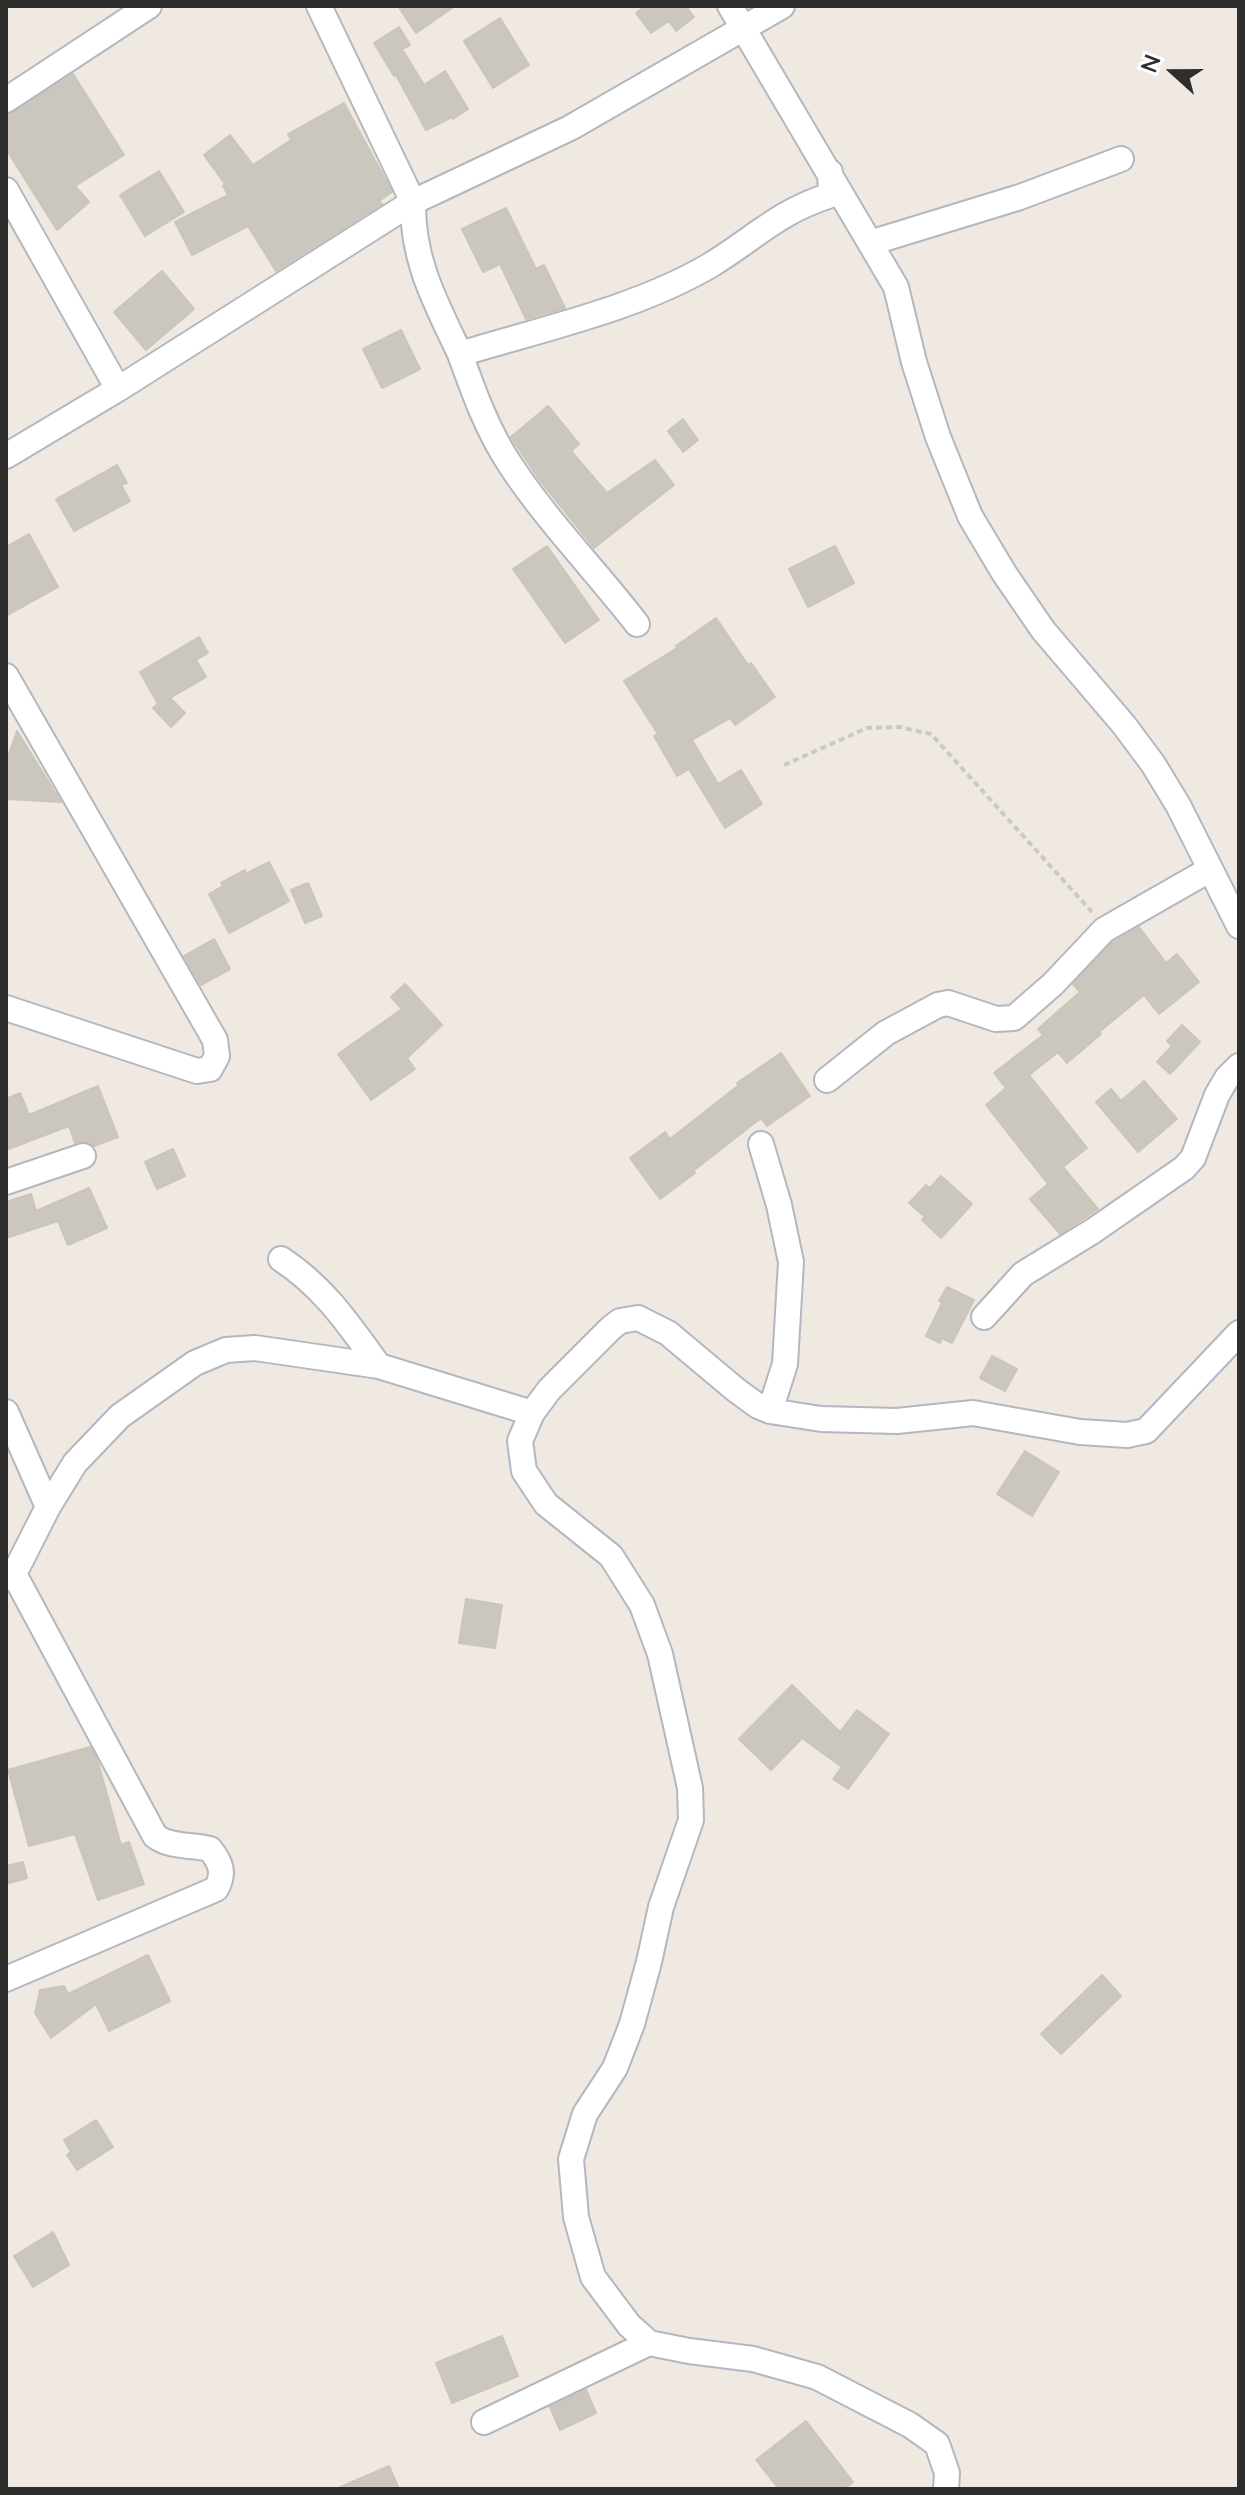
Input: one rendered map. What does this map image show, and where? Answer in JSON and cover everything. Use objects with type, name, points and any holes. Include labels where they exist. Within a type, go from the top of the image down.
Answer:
[{"type":"street","points":[[6,100],[149,6]]},
{"type":"street","points":[[319,6],[413,202],[412,222],[421,270],[460,354],[482,413],[509,464],[637,624]]},
{"type":"street","points":[[730,6],[896,287],[938,437],[970,516],[1043,630],[1153,764],[1178,805],[1239,926]]},
{"type":"street","points":[[6,456],[118,389],[413,202],[570,128],[782,6]]},
{"type":"street","points":[[870,243],[1020,197],[1121,159]]},
{"type":"street","points":[[460,354],[638,299],[709,266],[782,215],[831,195],[830,172]]},
{"type":"street","points":[[6,190],[118,389]]},
{"type":"street","points":[[6,676],[215,1040],[217,1056],[210,1069],[197,1071],[6,1008]]},
{"type":"street","points":[[827,1080],[886,1033],[938,1005],[948,1003],[996,1019],[1014,1018],[1053,984],[1104,930],[1209,870]]},
{"type":"street","points":[[984,1317],[1023,1274],[1093,1231],[1184,1168],[1197,1149],[1222,1086],[1239,1066]]},
{"type":"street","points":[[761,1144],[779,1205],[791,1262],[785,1364],[770,1411]]},
{"type":"street","points":[[6,1182],[83,1156]]},
{"type":"street","points":[[281,1259],[307,1276],[324,1293],[379,1366]]},
{"type":"street","points":[[946,2489],[947,2473],[937,2444],[910,2425],[817,2377],[753,2359],[649,2343],[629,2325],[593,2277],[576,2217],[571,2159],[585,2114],[615,2068],[632,2024],[661,1907],[691,1820],[690,1788],[660,1654],[642,1605],[611,1556],[546,1504],[524,1471],[520,1441],[532,1413],[549,1390],[611,1328],[620,1321],[638,1318],[668,1333],[736,1390],[770,1411],[821,1419],[897,1421],[973,1413],[1080,1432],[1137,1434],[1146,1431],[1177,1402],[1239,1333]]},
{"type":"street","points":[[6,1979],[216,1889],[222,1878],[222,1867],[210,1849],[193,1844],[164,1843],[155,1836],[10,1576],[75,1463],[120,1416],[195,1363],[226,1350],[255,1348],[379,1366],[532,1413]]},
{"type":"street","points":[[6,1412],[48,1507]]},
{"type":"street","points":[[484,2422],[649,2343]]},
{"type":"path","points":[[784,765],[867,728],[899,727],[931,734],[1090,909],[1104,930]]},
{"type":"building","points":[[398,6],[455,6],[416,33]]},
{"type":"building","points":[[646,6],[690,6],[687,8],[694,17],[676,31],[669,21],[651,33],[636,13]]},
{"type":"building","points":[[500,18],[529,65],[493,88],[464,41]]},
{"type":"building","points":[[399,27],[410,45],[402,49],[424,85],[445,71],[468,109],[426,130],[396,75],[374,43]]},
{"type":"building","points":[[73,74],[124,155],[75,186],[89,202],[57,230],[6,149],[6,117]]},
{"type":"building","points":[[344,103],[392,192],[379,201],[382,204],[276,271],[248,226],[192,255],[175,222],[228,195],[223,186],[225,184],[204,155],[230,135],[253,165],[291,140],[288,134]]},
{"type":"building","points":[[159,171],[184,212],[145,236],[120,195]]},
{"type":"building","points":[[506,208],[536,269],[544,265],[565,308],[526,319],[500,264],[483,272],[462,229]]},
{"type":"building","points":[[162,271],[194,309],[146,350],[114,312]]},
{"type":"building","points":[[401,330],[420,369],[382,388],[363,349]]},
{"type":"building","points":[[548,406],[579,444],[571,451],[607,493],[655,460],[674,485],[594,548],[538,478],[511,437]]},
{"type":"building","points":[[683,419],[698,440],[683,452],[668,431]]},
{"type":"building","points":[[117,465],[127,483],[121,485],[130,501],[74,531],[56,499]]},
{"type":"building","points":[[29,534],[58,587],[6,616],[6,547]]},
{"type":"building","points":[[547,546],[599,620],[565,643],[513,569]]},
{"type":"building","points":[[835,546],[854,583],[808,607],[789,569]]},
{"type":"building","points":[[716,618],[748,665],[751,663],[775,697],[735,725],[730,718],[692,740],[718,784],[741,770],[762,804],[725,828],[689,769],[677,776],[654,736],[658,734],[624,681],[677,648]]},
{"type":"building","points":[[199,637],[208,653],[196,660],[206,677],[170,698],[185,713],[171,727],[153,708],[158,704],[140,672]]},
{"type":"building","points":[[17,731],[61,802],[6,799],[6,762]]},
{"type":"building","points":[[269,862],[289,901],[229,933],[209,894],[223,886],[221,883],[245,870],[246,874]]},
{"type":"building","points":[[308,883],[322,916],[305,923],[291,890]]},
{"type":"building","points":[[1139,927],[1166,963],[1177,954],[1199,982],[1159,1014],[1144,995],[1067,1063],[1058,1052],[1029,1075],[1087,1148],[1063,1167],[1098,1209],[1060,1234],[1030,1199],[1048,1184],[986,1105],[1006,1088],[994,1073],[1043,1035],[1038,1029],[1080,992],[1073,984],[1112,943]]},
{"type":"building","points":[[214,939],[230,969],[201,985],[184,956]]},
{"type":"building","points":[[405,984],[442,1025],[407,1058],[415,1069],[371,1100],[338,1054],[402,1009],[391,997]]},
{"type":"building","points":[[1182,1025],[1200,1042],[1170,1074],[1157,1062],[1172,1046],[1167,1041]]},
{"type":"building","points":[[781,1053],[810,1096],[767,1126],[761,1118],[660,1199],[630,1158],[665,1132],[670,1139],[739,1085],[737,1083]]},
{"type":"building","points":[[1144,1081],[1177,1119],[1138,1152],[1096,1102],[1111,1089],[1121,1101]]},
{"type":"building","points":[[98,1086],[118,1137],[94,1146],[85,1141],[75,1143],[69,1126],[6,1150],[6,1099],[20,1093],[29,1115]]},
{"type":"building","points":[[173,1149],[185,1176],[157,1189],[145,1162]]},
{"type":"building","points":[[941,1176],[972,1204],[941,1238],[909,1203],[926,1185],[930,1188]]},
{"type":"building","points":[[89,1188],[107,1228],[68,1245],[58,1221],[6,1238],[6,1202],[31,1194],[36,1211]]},
{"type":"building","points":[[947,1287],[974,1300],[952,1343],[942,1338],[940,1343],[926,1336]]},
{"type":"building","points":[[992,1356],[1017,1369],[1005,1391],[980,1378]]},
{"type":"building","points":[[1025,1451],[1059,1472],[1032,1516],[997,1494]]},
{"type":"building","points":[[466,1599],[502,1605],[495,1648],[459,1643]]},
{"type":"building","points":[[792,1685],[840,1732],[857,1710],[889,1734],[848,1789],[833,1779],[842,1767],[802,1738],[771,1770],[739,1739]]},
{"type":"building","points":[[90,1747],[98,1762],[121,1845],[129,1842],[144,1884],[98,1900],[75,1834],[29,1846],[8,1770]]},
{"type":"building","points":[[23,1862],[27,1878],[6,1884],[6,1866]]},
{"type":"building","points":[[148,1955],[170,2001],[109,2031],[96,2004],[51,2038],[35,2013],[40,1990],[64,1986],[68,1994]]},
{"type":"building","points":[[1102,1975],[1121,1996],[1061,2054],[1041,2034]]},
{"type":"building","points":[[96,2120],[113,2147],[77,2170],[67,2155],[71,2152],[64,2140]]},
{"type":"building","points":[[53,2232],[69,2265],[33,2287],[14,2256]]},
{"type":"building","points":[[502,2336],[518,2376],[452,2403],[436,2363]]},
{"type":"building","points":[[586,2390],[596,2413],[560,2430],[550,2407]]},
{"type":"building","points":[[806,2421],[853,2482],[844,2489],[779,2489],[756,2460]]},
{"type":"building","points":[[389,2466],[399,2489],[336,2489]]}]
